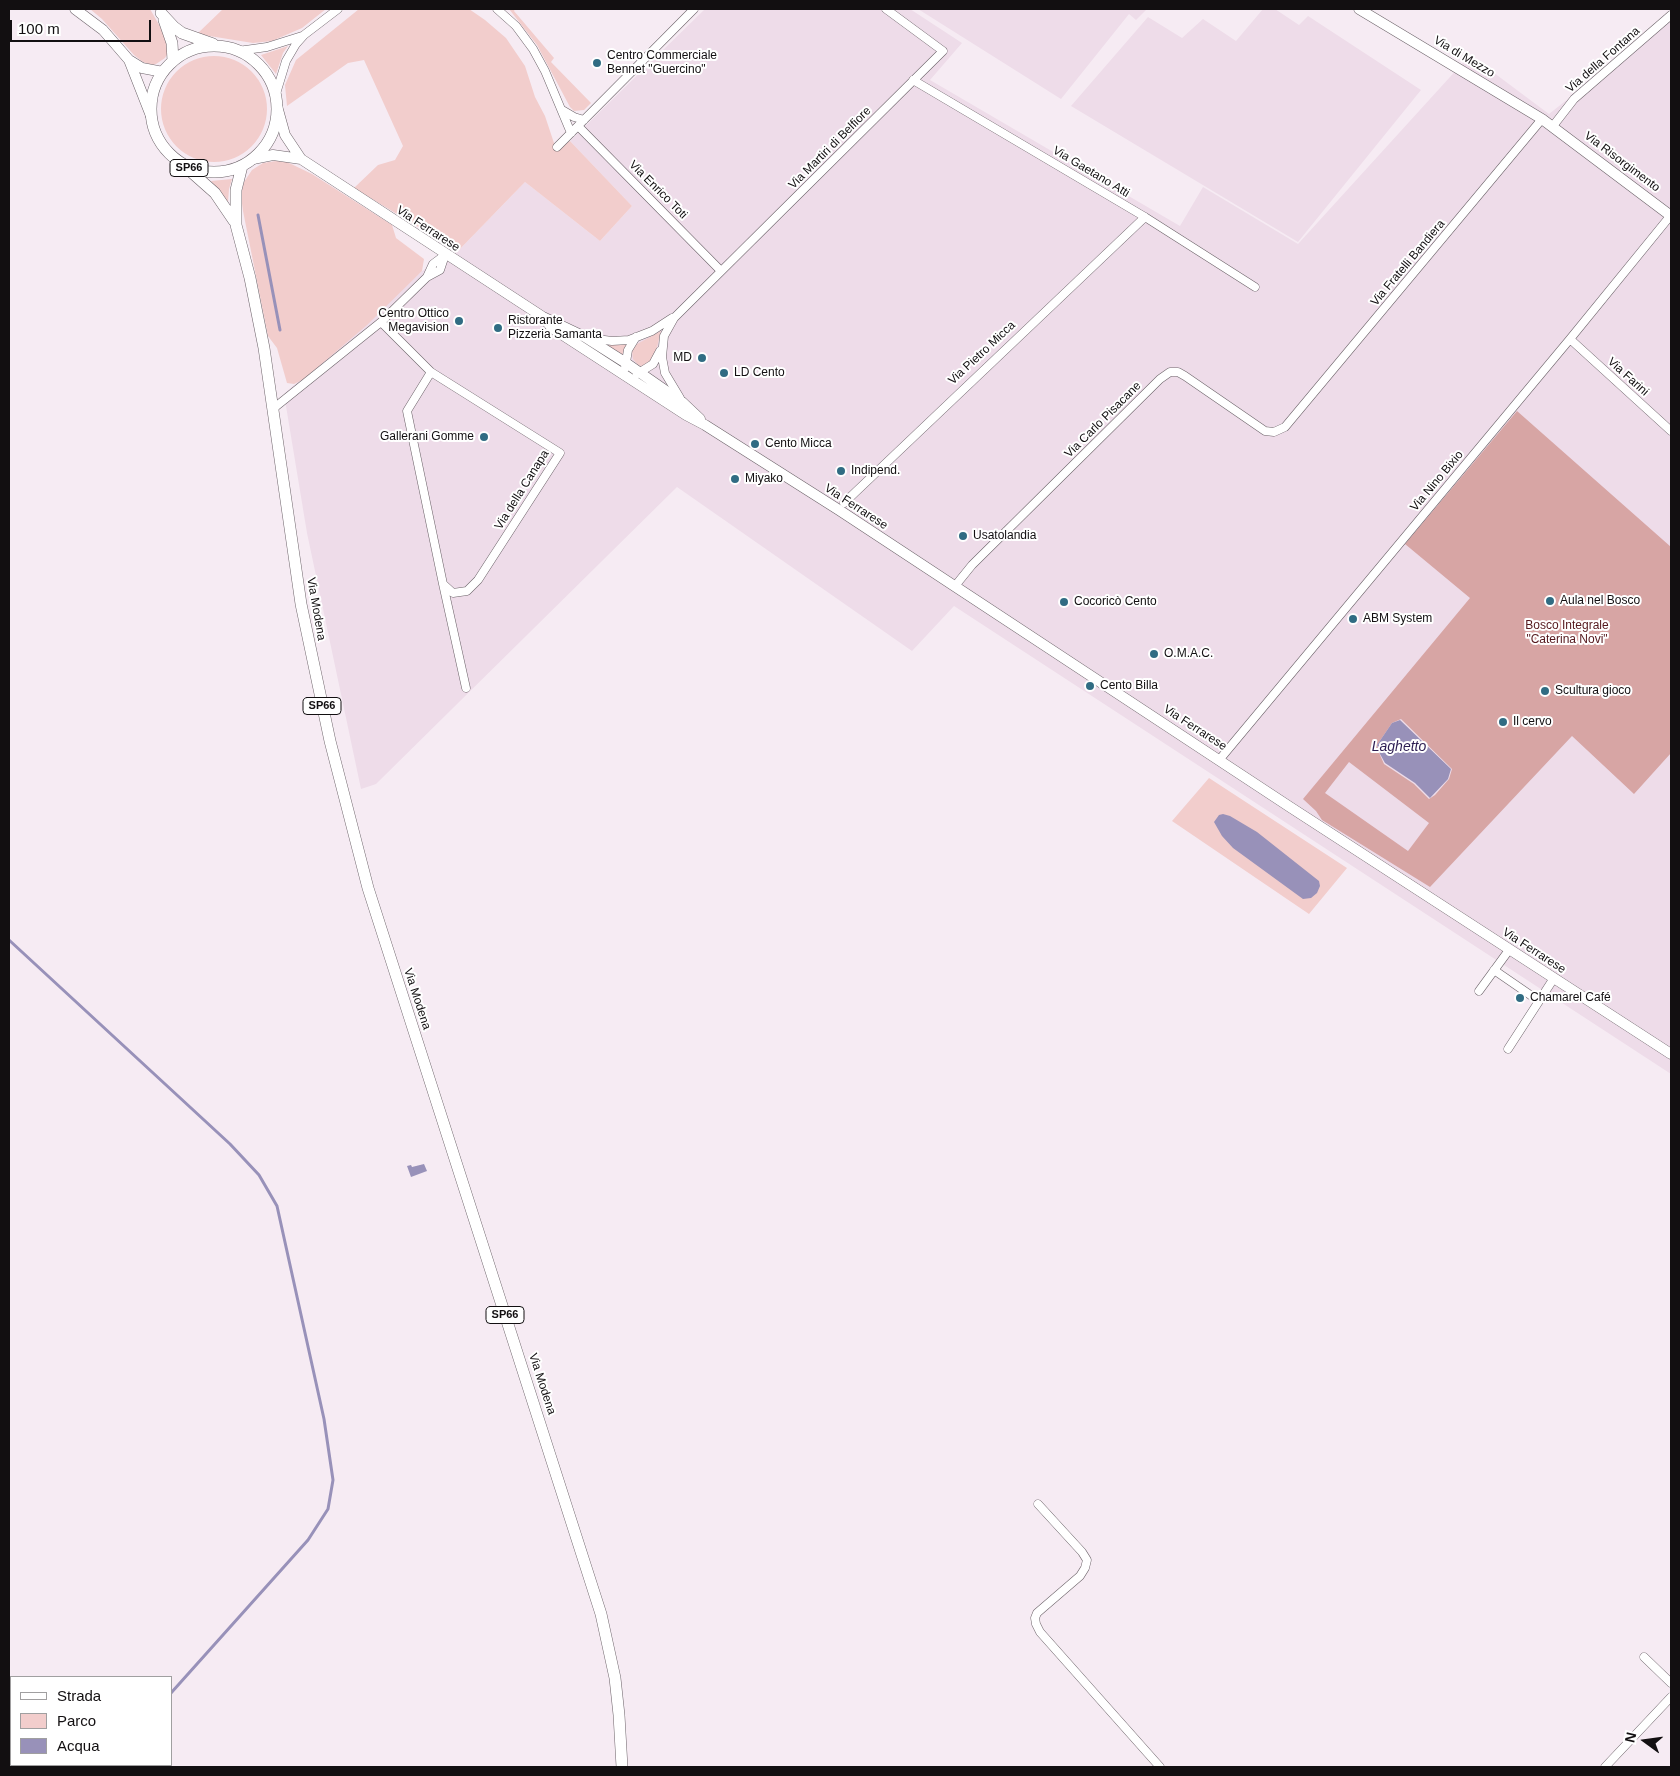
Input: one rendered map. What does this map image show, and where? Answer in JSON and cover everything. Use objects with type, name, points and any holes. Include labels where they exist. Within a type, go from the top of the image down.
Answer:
[{"type":"main road","points":[[75,9],[103,30],[129,60],[142,68],[163,72]]},
{"type":"main road","name":"Via di Mezzo","points":[[1359,9],[1555,127]]},
{"type":"main road","name":"SP66","points":[[160,11],[182,33],[220,46]]},
{"type":"main road","name":"SP66","points":[[160,11],[168,26],[172,43],[172,62]]},
{"type":"main road","name":"Via Modena","points":[[184,166],[211,173],[229,171],[253,159],[271,136],[276,121],[276,101],[273,87],[265,72],[249,57],[238,51],[220,46],[199,48],[181,55],[163,72],[154,89],[151,100],[151,116],[155,133],[166,151],[215,193],[236,225]]},
{"type":"main road","points":[[129,60],[151,116]]},
{"type":"main road","name":"Via Ferrarese","points":[[276,101],[281,126],[301,159],[444,255],[543,318],[585,338],[626,363],[682,402],[705,425]]},
{"type":"main road","name":"Via Risorgimento","points":[[1555,127],[1671,216]]},
{"type":"main road","name":"Via Ferrarese","points":[[253,159],[273,155],[301,159]]},
{"type":"main road","name":"Via Modena","points":[[242,166],[236,190],[236,225],[256,307],[274,408],[290,540],[301,604],[339,783],[384,941],[601,1614],[616,1686],[622,1767]]},
{"type":"main road","name":"Via Ferrarese","points":[[543,318],[552,328],[686,415],[841,506],[955,586],[1509,950],[1671,1054]]},
{"type":"street","points":[[276,101],[286,61],[291,51],[304,35],[338,9]]},
{"type":"street","points":[[497,9],[516,26],[539,58],[571,133]]},
{"type":"street","points":[[558,147],[693,9]]},
{"type":"street","name":"Via Martiri di Belfiore","points":[[585,338],[612,341],[636,338],[660,326],[681,310],[943,51],[886,9]]},
{"type":"street","name":"Via della Fontana","points":[[1555,127],[1574,98],[1671,15]]},
{"type":"street","points":[[238,51],[267,47],[304,35]]},
{"type":"street","name":"Via Gaetano Atti","points":[[914,80],[1145,217],[1255,287]]},
{"type":"street","points":[[562,110],[584,120]]},
{"type":"street","name":"Via Fratelli Bandiera","points":[[1290,423],[1542,118]]},
{"type":"street","name":"Via Enrico Toti","points":[[578,126],[721,271]]},
{"type":"street","name":"Via Nino Bixio","points":[[1220,759],[1671,216]]},
{"type":"street","name":"Via Pietro Micca","points":[[841,506],[1145,217]]},
{"type":"street","points":[[274,408],[381,322],[427,278],[440,270],[444,255]]},
{"type":"street","name":"Via Martiri di Belfiore","points":[[681,310],[670,324],[664,336],[662,357],[665,373],[682,402]]},
{"type":"street","name":"Via della Canapa","points":[[381,322],[431,372],[560,453],[478,580],[466,591],[453,593],[443,584]]},
{"type":"street","points":[[636,338],[628,350],[625,369],[627,376],[640,373]]},
{"type":"street","name":"Via Farini","points":[[1570,339],[1671,431]]},
{"type":"street","name":"Via Martiri di Belfiore","points":[[640,373],[653,364],[662,347]]},
{"type":"street","points":[[431,372],[407,411],[466,688]]},
{"type":"street","name":"Via Carlo Pisacane","points":[[955,586],[972,565],[1160,379],[1170,372],[1178,372],[1185,376],[1264,431],[1274,432],[1290,423]]},
{"type":"street","points":[[1479,991],[1509,950]]},
{"type":"street","points":[[1494,970],[1540,1001]]},
{"type":"street","points":[[1508,1050],[1554,978]]},
{"type":"street","points":[[1038,1504],[1082,1552],[1087,1560],[1080,1576],[1037,1613],[1035,1618],[1036,1624],[1040,1632],[1160,1767]]},
{"type":"street","points":[[1644,1656],[1671,1684]]},
{"type":"street","points":[[1605,1767],[1671,1697]]},
{"type":"shaded area","points":[[705,9],[910,9],[962,43],[930,80],[1180,226],[1203,187],[1298,244],[1470,55],[1549,114],[1671,17],[1671,1074],[954,606],[912,651],[677,487],[376,784],[361,789],[307,533],[284,394],[422,271],[458,251],[525,182],[600,241],[632,206],[570,141]]},
{"type":"shaded area","points":[[918,9],[1147,9],[1136,20],[1129,14],[1061,99]]},
{"type":"shaded area","points":[[1263,9],[1275,9],[1299,25],[1308,16],[1421,90],[1298,242],[1071,106],[1148,17],[1182,38],[1203,19],[1236,41]]},
{"type":"green space","points":[[90,9],[150,9],[166,37],[168,53],[165,58],[152,65],[143,62]]},
{"type":"green space","points":[[223,9],[326,9],[302,28],[272,41],[253,43],[197,34]]},
{"type":"green space","points":[[359,9],[469,9],[485,20],[506,38],[525,66],[556,149],[570,141],[632,206],[600,241],[525,182],[458,251],[354,188],[378,165],[395,160],[403,146],[364,60],[348,63],[287,106],[285,85],[296,60]]},
{"type":"green space","points":[[509,9],[515,9],[514,11],[554,58],[551,62],[591,103],[584,110],[574,111],[570,107],[537,45]]},
{"type":"green space","points":[[288,46],[283,53],[276,74],[261,55]]},
{"type":"green space","points":[[214,56],[234,60],[251,72],[263,89],[267,109],[263,129],[251,146],[234,158],[214,162],[194,158],[177,146],[165,129],[161,109],[165,89],[177,72],[194,60]]},
{"type":"green space","points":[[287,162],[312,174],[392,225],[396,238],[424,259],[422,271],[367,325],[304,379],[294,384],[287,383],[277,348],[268,336],[241,196],[244,182],[252,170],[263,163]]},
{"type":"green space","points":[[232,179],[229,189],[228,202],[211,181]]},
{"type":"green space","points":[[661,331],[654,359],[645,367],[638,365],[633,359],[632,351],[637,344]]},
{"type":"green space","points":[[628,343],[621,357],[603,345]]},
{"type":"green space","name":"Bosco Integrale \"Caterina Novi\"","points":[[1517,411],[1671,547],[1671,753],[1634,794],[1572,736],[1430,887],[1322,820],[1316,811],[1303,799],[1470,598],[1405,544]],"holes":[[[1401,719],[1452,769],[1449,779],[1429,799],[1414,784],[1384,764],[1380,755],[1377,745],[1392,723]],[[1349,762],[1429,823],[1408,851],[1325,793]]]},
{"type":"green space","points":[[1209,778],[1347,868],[1309,914],[1172,821]]},
{"type":"water","name":"Laghetto","points":[[1400,720],[1451,769],[1448,779],[1430,798],[1415,783],[1385,763],[1380,754],[1377,745],[1392,723]]},
{"type":"water","points":[[1219,815],[1230,816],[1257,832],[1319,881],[1320,886],[1317,893],[1311,898],[1303,899],[1233,848],[1222,836],[1214,822]]},
{"type":"water","points":[[424,1164],[427,1171],[411,1177],[407,1166],[411,1165],[412,1167]]},
{"type":"waterway","points":[[258,215],[280,330]]},
{"type":"waterway","points":[[9,940],[230,1144],[259,1175],[277,1206],[324,1419],[333,1480],[328,1509],[308,1540],[172,1692]]},
{"type":"place","name":"Centro Commerciale Bennet \"Guercino\"","points":[[597,63]]},
{"type":"place","name":"Centro Ottico Megavision","points":[[459,321]]},
{"type":"place","name":"Ristorante Pizzeria Samanta","points":[[498,328]]},
{"type":"place","name":"MD","points":[[702,358]]},
{"type":"place","name":"LD Cento","points":[[724,373]]},
{"type":"place","name":"Gallerani Gomme","points":[[484,437]]},
{"type":"place","name":"Cento Micca","points":[[755,444]]},
{"type":"place","name":"Indipend.","points":[[841,471]]},
{"type":"place","name":"Miyako","points":[[735,479]]},
{"type":"place","name":"Usatolandia","points":[[963,536]]},
{"type":"place","name":"Aula nel Bosco","points":[[1550,601]]},
{"type":"place","name":"Cocoricò Cento","points":[[1064,602]]},
{"type":"place","name":"ABM System","points":[[1353,619]]},
{"type":"place","name":"O.M.A.C.","points":[[1154,654]]},
{"type":"place","name":"Cento Billa","points":[[1090,686]]},
{"type":"place","name":"Scultura gioco","points":[[1545,691]]},
{"type":"place","name":"Il cervo","points":[[1503,722]]},
{"type":"place","name":"Chamarel Café","points":[[1520,998]]}]
